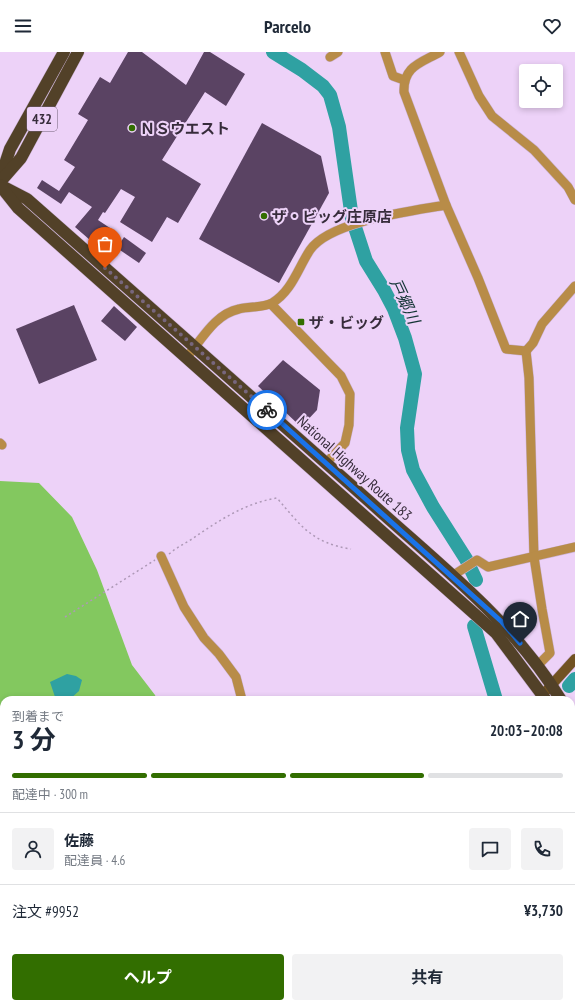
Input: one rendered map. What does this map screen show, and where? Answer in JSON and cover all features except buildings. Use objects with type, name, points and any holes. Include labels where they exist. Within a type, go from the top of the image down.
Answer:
[{"type":"highway","name":"432","points":[[0,179],[10,149],[64,52]]},
{"type":"highway","name":"432","points":[[0,185],[21,158],[78,52]]},
{"type":"highway","name":"National Highway Route 183","points":[[0,185],[27,199],[452,576],[502,622],[538,665],[559,696]]},
{"type":"highway","name":"National Highway Route 183","points":[[0,185],[18,208],[496,633],[542,696]]},
{"type":"main road","points":[[544,696],[575,659]]},
{"type":"street","points":[[384,52],[393,76],[404,80]]},
{"type":"street","points":[[440,52],[412,68],[404,80],[404,92],[446,205],[478,278],[506,349],[526,351]]},
{"type":"street","points":[[459,52],[479,96],[492,116],[534,150],[568,187],[575,200]]},
{"type":"street","points":[[187,357],[206,331],[221,316],[238,309],[271,304],[286,292],[311,250],[320,239],[339,229],[402,213],[446,205]]},
{"type":"street","points":[[538,665],[550,653],[534,557],[529,378],[526,351],[533,342],[542,324],[575,286]]},
{"type":"street","points":[[271,304],[341,376],[350,394],[349,425],[345,443],[326,463]]},
{"type":"street","points":[[452,576],[477,560],[488,567],[575,547]]},
{"type":"street","points":[[162,556],[184,607],[204,638],[219,654],[236,677],[241,696]]},
{"type":"path","points":[[65,617],[111,586],[162,556],[167,555],[209,526],[258,501],[277,498],[294,520],[306,531],[324,542],[351,549]]},
{"type":"green space","points":[[0,481],[39,483],[72,517],[97,570],[132,665],[155,696],[0,696]]},
{"type":"shaded area","points":[[67,674],[76,676],[82,680],[79,691],[73,696],[55,696],[50,682]]},
{"type":"waterway","name":"戸郷川","points":[[273,52],[302,70],[323,86],[330,95],[339,127],[352,218],[366,261],[394,309],[405,338],[415,374],[407,428],[408,450],[413,470],[433,507],[466,559],[476,580]]},
{"type":"waterway","name":"戸郷川","points":[[474,626],[495,696]]},
{"type":"waterway","points":[[569,686],[575,679]]},
{"type":"way so far","points":[[105,268],[267,410]]},
{"type":"place","name":"ＮＳウエスト","points":[[132,128]]},
{"type":"place","name":"ザ・ビッグ庄原店","points":[[264,216]]},
{"type":"place","name":"ザ・ビッグ","points":[[301,322]]},
{"type":"route","points":[[267,410],[502,622],[520,643]]}]
